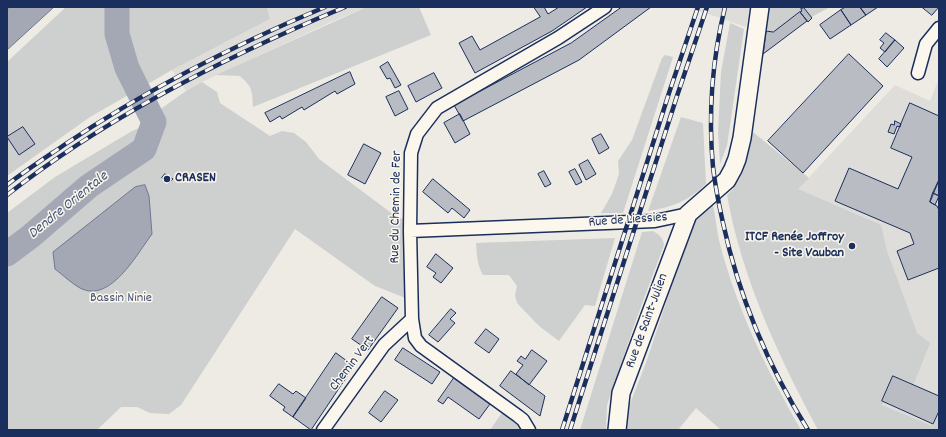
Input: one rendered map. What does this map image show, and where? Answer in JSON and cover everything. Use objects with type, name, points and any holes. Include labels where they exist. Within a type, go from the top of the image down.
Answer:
[{"type":"street","name":"Rue du Chemin de Fer","points":[[529,430],[523,420],[421,346],[416,338],[412,319],[410,231],[411,153],[417,134],[437,108],[558,38],[605,7]]},
{"type":"street","name":"Rue de Liessies","points":[[410,231],[655,221],[688,214],[727,180],[737,159],[742,138],[760,7]]},
{"type":"street","points":[[918,73],[926,44],[939,28]]},
{"type":"street","name":"Rue de Saint-Julien","points":[[617,430],[621,393],[688,214]]},
{"type":"street","name":"Chemin Vert","points":[[323,430],[384,345],[412,319]]},
{"type":"shaded area","points":[[10,7],[54,7],[7,50],[7,10]]},
{"type":"shaded area","points":[[267,7],[367,7],[331,22],[202,82],[186,91],[172,70],[270,19]]},
{"type":"shaded area","points":[[688,7],[750,7],[746,27]]},
{"type":"shaded area","name":"ITCF Renée Joffroy - Site Vauban","points":[[939,78],[939,430],[839,430],[798,189],[895,85],[930,101]]},
{"type":"shaded area","points":[[145,185],[149,196],[152,234],[122,274],[102,289],[91,291],[80,288],[55,269],[53,252],[135,187]]},
{"type":"green space","points":[[66,7],[267,7],[270,19],[172,70],[90,117],[7,176],[7,62]]},
{"type":"green space","points":[[367,7],[419,7],[431,35],[253,107],[250,87],[240,76],[216,75]]},
{"type":"green space","points":[[760,7],[830,7],[806,20],[802,15],[767,40],[768,30],[756,31]]},
{"type":"green space","points":[[730,23],[744,29],[727,146],[720,164],[718,132],[721,72]]},
{"type":"green space","points":[[665,55],[673,57],[623,213],[601,213],[612,194],[619,174],[618,161],[632,140],[662,58]]},
{"type":"green space","name":"Bassin Ninie","points":[[202,82],[217,92],[220,103],[270,136],[282,131],[294,133],[306,142],[319,159],[398,218],[411,220],[408,299],[375,286],[295,229],[181,405],[169,414],[150,413],[137,407],[121,407],[97,430],[7,430],[7,213],[55,177],[132,131],[154,122],[162,108]]},
{"type":"green space","points":[[681,117],[703,123],[706,184],[693,195],[680,202],[648,211]]},
{"type":"green space","points":[[753,132],[809,178],[798,189],[881,225],[887,251],[917,333],[930,343],[913,386],[894,378],[882,405],[932,426],[937,414],[939,413],[939,430],[818,430],[789,373],[763,316],[742,257],[727,195],[742,175]]},
{"type":"green space","points":[[713,205],[718,237],[736,296],[765,363],[801,430],[721,430],[696,408],[678,430],[627,430],[630,404],[647,360],[694,218]]},
{"type":"green space","points":[[653,231],[661,237],[664,245],[636,320],[607,405],[606,430],[580,430],[642,232]]},
{"type":"green space","points":[[615,238],[595,306],[585,305],[559,341],[539,326],[517,303],[515,295],[517,286],[509,275],[483,275],[478,264],[476,243]]},
{"type":"green space","points":[[506,407],[529,430],[490,430]]},
{"type":"building","points":[[534,7],[544,7],[548,14],[559,7],[587,7],[552,31],[475,73],[459,43],[472,36],[480,50],[540,17]]},
{"type":"building","points":[[622,7],[651,7],[579,60],[463,121],[454,105],[571,43]]},
{"type":"building","points":[[846,7],[860,7],[866,15],[851,25],[841,10]]},
{"type":"building","points":[[860,7],[878,7],[866,15]]},
{"type":"building","points":[[922,7],[939,7],[932,15]]},
{"type":"building","points":[[804,8],[812,18],[808,22],[800,12],[802,11],[801,9]]},
{"type":"building","points":[[841,10],[851,25],[830,39],[820,25]]},
{"type":"building","points":[[800,12],[807,21],[763,54],[766,31],[773,32]]},
{"type":"building","points":[[886,33],[895,40],[885,52],[880,48],[884,43],[880,40]]},
{"type":"building","points":[[895,40],[904,48],[887,67],[879,59]]},
{"type":"building","points":[[849,54],[883,86],[803,173],[768,141]]},
{"type":"building","points":[[388,62],[401,85],[395,88],[390,78],[387,79],[380,67]]},
{"type":"building","points":[[350,72],[355,84],[337,94],[335,91],[304,110],[302,107],[282,119],[280,116],[270,122],[265,113]]},
{"type":"building","points":[[434,73],[442,88],[416,102],[408,86]]},
{"type":"building","points":[[399,91],[408,109],[395,116],[386,97]]},
{"type":"building","points":[[910,103],[939,116],[939,180],[930,202],[937,206],[939,210],[939,268],[908,280],[897,251],[914,244],[910,233],[835,201],[849,168],[898,189],[912,157],[891,148]]},
{"type":"building","points":[[460,114],[470,134],[455,143],[444,123]]},
{"type":"building","points":[[895,121],[901,124],[900,127],[897,126],[894,134],[888,132],[891,124],[894,125]]},
{"type":"building","points":[[23,127],[35,144],[19,155],[7,137]]},
{"type":"building","points":[[601,134],[609,148],[599,154],[592,139]]},
{"type":"building","points":[[364,144],[381,153],[365,184],[348,175]]},
{"type":"building","points":[[588,160],[596,174],[586,180],[579,165]]},
{"type":"building","points":[[575,169],[582,182],[576,185],[569,172]]},
{"type":"building","points":[[544,171],[551,184],[545,187],[538,174]]},
{"type":"building","name":"CRASEN","points":[[165,174],[173,179],[169,183],[162,178]]},
{"type":"building","points":[[433,179],[470,210],[464,218],[452,208],[448,213],[423,192]]},
{"type":"building","points":[[939,180],[939,196],[933,193]]},
{"type":"building","points":[[933,193],[939,196],[935,205],[930,202]]},
{"type":"building","points":[[436,254],[453,268],[441,283],[433,277],[436,273],[427,267]]},
{"type":"building","points":[[382,297],[398,308],[368,350],[352,339]]},
{"type":"building","points":[[451,309],[456,313],[450,319],[455,323],[438,342],[429,335]]},
{"type":"building","points":[[486,329],[499,339],[489,353],[475,343]]},
{"type":"building","points":[[403,348],[440,372],[432,384],[395,360]]},
{"type":"building","points":[[532,350],[547,361],[529,385],[516,374],[523,365],[517,361],[521,356],[525,359]]},
{"type":"building","points":[[336,353],[354,366],[311,430],[293,417]]},
{"type":"building","points":[[511,371],[545,396],[540,416],[500,386]]},
{"type":"building","points":[[893,376],[939,396],[939,411],[933,424],[882,401]]},
{"type":"building","points":[[454,378],[490,404],[479,419],[448,397],[443,404],[438,401]]},
{"type":"building","points":[[279,384],[293,394],[296,391],[306,398],[293,417],[283,410],[285,407],[270,396]]},
{"type":"building","points":[[385,391],[398,400],[381,422],[369,413]]},
{"type":"waterway","name":"Dendre Orientale","points":[[7,254],[31,236],[89,186],[144,149],[154,122],[127,68],[117,34],[117,7]]},
{"type":"railway","points":[[7,185],[95,125],[159,87],[257,37],[325,7]]},
{"type":"railway","points":[[7,195],[86,139],[170,90],[257,46],[345,7]]},
{"type":"railway","points":[[562,430],[669,93],[698,7]]},
{"type":"railway","points":[[570,430],[707,7]]},
{"type":"railway","points":[[725,7],[714,66],[711,106],[713,167],[723,223],[737,278],[756,330],[780,381],[808,430]]},
{"type":"place","name":"CRASEN","points":[[167,179]]},
{"type":"place","name":"ITCF Renée Joffroy - Site Vauban","points":[[852,246]]}]
